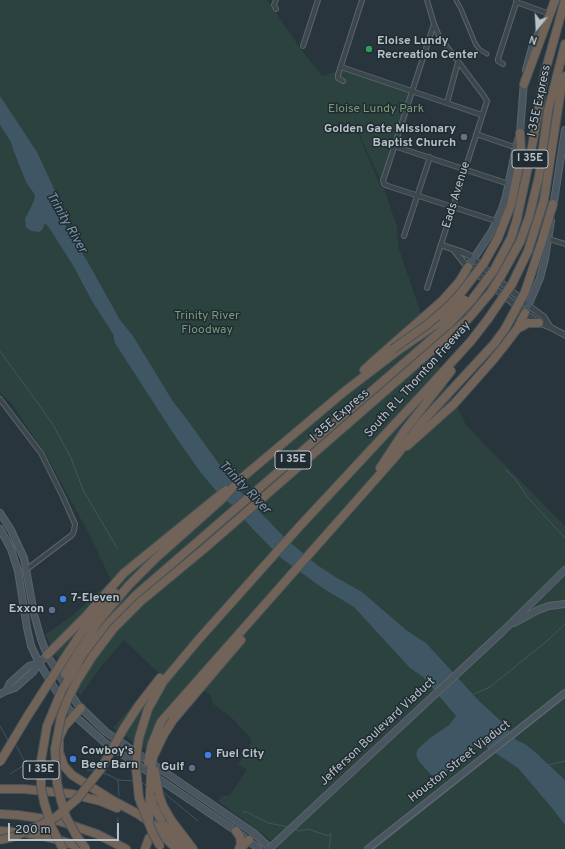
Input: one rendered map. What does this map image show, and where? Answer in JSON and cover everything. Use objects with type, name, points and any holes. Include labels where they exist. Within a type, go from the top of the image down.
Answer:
[{"type":"highway","points":[[524,84],[555,0]]},
{"type":"highway","name":"I 35E","points":[[489,267],[497,255],[508,245],[517,219],[523,194],[545,72],[565,0]]},
{"type":"highway","name":"I 35E Express","points":[[85,849],[73,829],[61,800],[56,783],[55,749],[61,717],[77,680],[114,628],[140,602],[204,549],[464,323],[481,304],[501,276],[520,242],[529,217],[539,176],[550,104],[565,44]]},
{"type":"highway","name":"South R L Thornton Freeway","points":[[191,648],[299,527],[461,355],[512,284],[528,251],[544,200],[560,96],[565,76]]},
{"type":"highway","points":[[47,655],[136,562],[243,477],[345,391],[400,349],[450,314],[473,291],[489,267],[498,238],[511,205],[521,148],[520,133]]},
{"type":"highway","points":[[183,849],[161,820],[153,805],[148,787],[148,757],[161,722],[170,710],[261,611],[396,456],[418,426],[494,344],[505,329],[525,292],[553,204]]},
{"type":"highway","points":[[345,391],[364,370],[442,301],[459,282],[468,267]]},
{"type":"highway","points":[[364,370],[436,318],[489,267]]},
{"type":"highway","name":"South R L Thornton Freeway","points":[[75,662],[106,625],[137,594],[448,325],[471,301],[489,267]]},
{"type":"highway","points":[[396,456],[428,428],[469,387],[505,346],[517,329],[527,310]]},
{"type":"highway","points":[[517,329],[528,323],[539,323]]},
{"type":"highway","points":[[323,539],[340,514],[379,469],[461,355]]},
{"type":"highway","points":[[0,762],[81,633],[142,566],[170,542],[191,527],[221,500],[243,477]]},
{"type":"highway","points":[[75,662],[98,622],[119,592]]},
{"type":"highway","points":[[145,849],[149,838],[151,772],[153,758],[162,738],[173,720],[231,652],[261,611]]},
{"type":"highway","points":[[0,840],[13,837],[56,817],[77,799],[101,769],[124,728],[151,690],[166,671],[191,648]]},
{"type":"highway","name":"I 35E","points":[[161,848],[153,834],[139,798],[136,768],[137,751],[143,722],[152,700],[163,682],[191,648]]},
{"type":"highway","name":"I 35E","points":[[63,849],[52,828],[44,802],[41,787],[41,761],[47,726],[75,662]]},
{"type":"highway","points":[[81,708],[64,727],[60,738],[59,752],[64,766],[78,779],[138,814],[158,828],[177,849]]},
{"type":"highway","points":[[170,710],[159,741],[155,758],[155,771],[159,795],[163,806],[171,820],[192,848]]},
{"type":"highway","points":[[0,789],[72,794],[100,800],[126,812],[163,835]]},
{"type":"highway","points":[[0,814],[59,821],[97,834],[126,849]]},
{"type":"highway","points":[[0,831],[38,835],[59,840],[85,849]]},
{"type":"highway","points":[[236,831],[240,837],[240,849]]},
{"type":"highway","points":[[240,849],[249,840]]},
{"type":"main road","points":[[468,267],[485,242],[502,209],[520,133],[525,72],[533,44],[552,0]]},
{"type":"main road","points":[[527,310],[540,278],[548,239],[565,130]]},
{"type":"main road","points":[[0,513],[17,541],[24,558],[34,614],[47,655],[81,708],[103,729],[254,833],[269,849]]},
{"type":"main road","points":[[0,529],[11,549],[18,571],[28,636],[39,663],[59,696],[75,716],[119,753],[236,831],[259,849]]},
{"type":"main road","points":[[542,592],[565,564]]},
{"type":"main road","points":[[18,571],[27,569]]},
{"type":"main road","points":[[503,631],[565,570]]},
{"type":"main road","points":[[503,631],[538,610],[549,606],[565,604]]},
{"type":"main road","points":[[25,615],[34,614]]},
{"type":"main road","name":"Jefferson Boulevard Viaduct","points":[[269,849],[503,631]]},
{"type":"main road","points":[[3,692],[15,688],[47,655]]},
{"type":"main road","name":"Houston Street Viaduct","points":[[368,849],[565,693]]},
{"type":"main road","points":[[91,731],[93,729],[103,729]]},
{"type":"main road","points":[[119,753],[145,767],[159,768]]},
{"type":"main road","points":[[249,840],[256,841],[269,849]]},
{"type":"street","points":[[276,0],[274,5],[276,8]]},
{"type":"street","points":[[303,46],[318,0]]},
{"type":"street","points":[[343,82],[338,78],[362,0]]},
{"type":"street","points":[[427,0],[439,36],[458,62],[447,103]]},
{"type":"street","points":[[456,0],[479,49],[487,54]]},
{"type":"street","points":[[503,64],[500,63],[498,59],[516,1],[547,14]]},
{"type":"street","points":[[434,24],[383,179],[384,184],[496,221]]},
{"type":"street","name":"Eads Avenue","points":[[427,288],[487,101],[458,62]]},
{"type":"street","points":[[341,67],[482,115]]},
{"type":"street","points":[[476,134],[511,146]]},
{"type":"street","points":[[394,146],[509,184]]},
{"type":"street","points":[[404,236],[430,157]]},
{"type":"street","points":[[548,239],[565,244]]},
{"type":"street","points":[[441,245],[462,252],[473,259],[539,323],[565,335]]},
{"type":"street","points":[[454,250],[468,267],[527,310],[544,317],[550,327]]},
{"type":"street","points":[[0,399],[35,444],[46,462],[74,519],[75,528],[72,535],[27,569]]},
{"type":"green space","name":"Trinity River Floodway","points":[[0,0],[267,0],[300,48],[322,76],[343,70],[409,93],[381,181],[356,129],[381,187],[384,188],[397,227],[398,246],[441,373],[466,425],[565,526],[565,849],[278,849],[267,837],[218,801],[222,796],[230,795],[247,770],[238,764],[251,744],[251,739],[233,719],[212,703],[213,700],[211,696],[202,690],[169,731],[156,756],[113,728],[159,673],[124,640],[101,667],[80,696],[45,635],[73,615],[111,580],[88,532],[46,455],[12,404],[0,392]]},
{"type":"water","points":[[0,96],[37,152],[59,200],[59,212],[62,220],[120,320],[133,336],[172,400],[235,486],[286,539],[317,565],[362,592],[406,630],[426,643],[479,701],[503,723],[516,740],[525,744],[535,752],[564,779],[565,825],[518,768],[480,743],[468,750],[454,765],[440,776],[431,775],[418,760],[416,754],[418,749],[430,738],[449,725],[456,716],[423,677],[410,668],[354,607],[324,589],[281,558],[231,504],[223,499],[201,473],[173,433],[115,343],[113,334],[50,229],[45,223],[42,230],[39,232],[31,231],[26,227],[25,219],[34,201],[35,195],[26,182],[11,142],[0,125]]},
{"type":"waterway","points":[[0,351],[52,423],[71,458],[83,490],[117,548]]},
{"type":"waterway","points":[[506,470],[515,479],[529,499],[565,538]]},
{"type":"waterway","points":[[474,694],[490,687],[548,640],[565,624]]},
{"type":"waterway","points":[[0,726],[8,740]]},
{"type":"waterway","points":[[14,744],[26,764],[37,769]]},
{"type":"waterway","points":[[548,765],[565,761]]},
{"type":"waterway","points":[[10,774],[26,764]]},
{"type":"waterway","points":[[87,770],[94,770]]},
{"type":"waterway","points":[[103,773],[118,780]]},
{"type":"waterway","points":[[119,796],[118,780],[134,781]]},
{"type":"waterway","points":[[141,783],[147,785]]},
{"type":"waterway","points":[[163,792],[198,821]]},
{"type":"waterway","points":[[243,812],[247,812],[268,823],[288,827]]},
{"type":"waterway","points":[[117,834],[118,818]]},
{"type":"waterway","points":[[295,829],[299,831],[308,829],[329,836],[331,833]]},
{"type":"waterway","points":[[329,849],[331,834]]},
{"type":"tram line","points":[[372,849],[565,697]]},
{"type":"place","name":"Eloise Lundy Recreation Center","points":[[369,49]]},
{"type":"place","name":"Golden Gate Missionary Baptist Church","points":[[464,137]]},
{"type":"place","name":"7-Eleven","points":[[63,599]]},
{"type":"place","name":"Exxon","points":[[52,610]]},
{"type":"place","name":"Fuel City","points":[[208,755]]},
{"type":"place","name":"Cowboy's Beer Barn","points":[[73,759]]},
{"type":"place","name":"Gulf","points":[[192,768]]},
{"type":"park label","name":"Eloise Lundy Park","points":[[376,110]]},
{"type":"water label","name":"Trinity River","points":[[66,223]]},
{"type":"water label","name":"Trinity River","points":[[244,488]]}]
